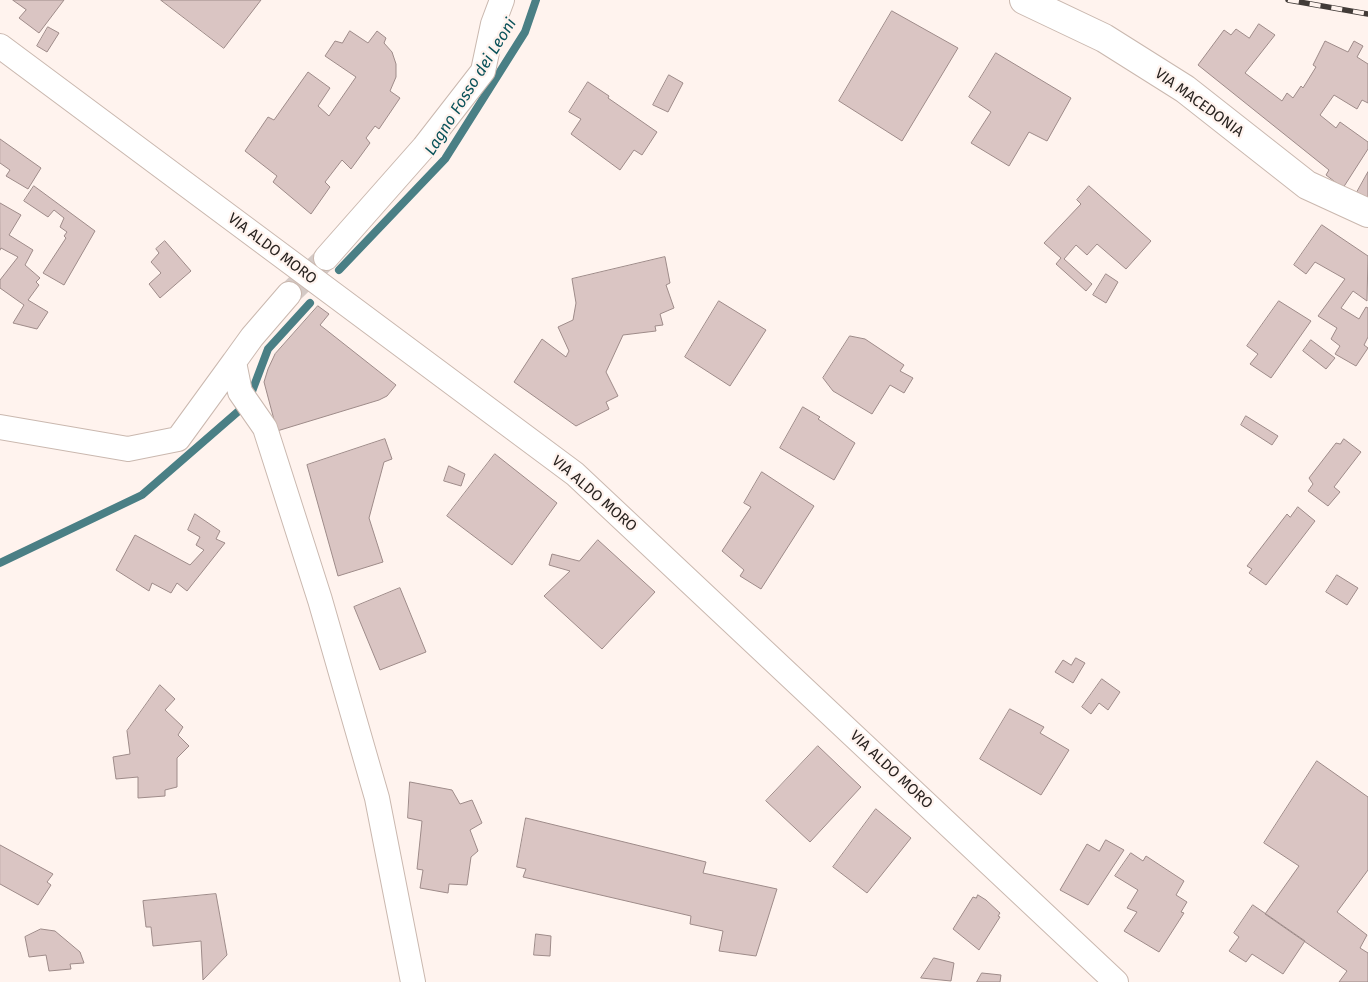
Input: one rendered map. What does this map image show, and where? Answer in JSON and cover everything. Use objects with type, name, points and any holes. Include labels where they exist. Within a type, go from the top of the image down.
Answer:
[{"type":"street","points":[[326,258],[424,147],[483,71],[493,24],[502,0]]},
{"type":"street","name":"VIA MACEDONIA","points":[[1024,0],[1104,38],[1185,90],[1306,185],[1368,213]]},
{"type":"street","name":"VIA ALDO MORO","points":[[0,46],[576,474],[1116,982]]},
{"type":"street","points":[[0,427],[128,449],[178,440],[252,337],[289,294]]},
{"type":"street","points":[[234,362],[240,392],[265,428],[320,600],[377,798],[413,982]]},
{"type":"building","points":[[13,0],[64,0],[39,33],[19,18],[26,10]]},
{"type":"building","points":[[161,0],[261,0],[224,48]]},
{"type":"building","points":[[892,11],[958,48],[902,141],[839,101]]},
{"type":"building","points":[[1259,24],[1275,35],[1245,73],[1282,101],[1287,93],[1293,98],[1301,86],[1303,88],[1316,67],[1313,65],[1325,41],[1348,52],[1354,41],[1363,46],[1357,57],[1368,64],[1368,103],[1362,100],[1357,109],[1334,95],[1320,115],[1336,128],[1340,122],[1368,142],[1368,149],[1343,188],[1326,175],[1329,170],[1198,65],[1224,30],[1231,35],[1236,29],[1249,38]]},
{"type":"building","points":[[48,27],[59,33],[47,52],[37,46]]},
{"type":"building","points":[[350,31],[368,43],[377,31],[386,38],[384,43],[392,52],[396,64],[396,77],[390,91],[400,98],[379,129],[375,126],[366,138],[370,143],[351,169],[342,160],[325,182],[330,187],[311,214],[273,182],[277,176],[245,151],[268,117],[274,120],[308,72],[330,88],[318,106],[329,116],[356,77],[325,56],[335,41],[342,43]]},
{"type":"building","points":[[996,53],[1071,98],[1047,141],[1029,132],[1009,166],[971,143],[991,112],[969,97]]},
{"type":"building","points":[[669,75],[683,83],[668,112],[653,105]]},
{"type":"building","points":[[588,82],[657,132],[642,155],[634,150],[620,170],[571,134],[581,119],[569,112]]},
{"type":"building","points":[[0,139],[41,168],[28,189],[6,176],[10,170],[0,163]]},
{"type":"building","points":[[1368,172],[1368,199],[1356,194]]},
{"type":"building","points":[[34,186],[95,231],[64,285],[43,273],[66,238],[64,236],[67,232],[60,227],[64,218],[54,210],[48,217],[24,201]]},
{"type":"building","points":[[1089,186],[1151,241],[1126,269],[1097,244],[1087,255],[1076,245],[1064,259],[1092,284],[1086,291],[1056,264],[1061,258],[1044,243],[1081,204],[1077,200]]},
{"type":"building","points":[[0,203],[21,215],[9,235],[33,250],[25,265],[40,278],[36,282],[39,285],[28,300],[48,312],[37,329],[13,323],[24,305],[0,288],[0,280],[18,257],[1,248],[0,250]]},
{"type":"building","points":[[1322,225],[1368,256],[1367,301],[1353,291],[1341,308],[1359,319],[1366,307],[1368,308],[1368,337],[1364,345],[1368,348],[1356,366],[1335,354],[1340,346],[1331,339],[1337,328],[1318,316],[1345,279],[1315,262],[1306,274],[1294,265]]},
{"type":"building","points":[[165,241],[191,271],[160,298],[149,284],[161,273],[151,262],[159,253],[156,249]]},
{"type":"building","points":[[665,257],[670,283],[666,285],[674,308],[660,314],[663,325],[655,326],[656,331],[623,335],[606,372],[618,396],[606,402],[609,409],[576,426],[514,382],[542,339],[566,357],[569,351],[558,327],[573,320],[576,303],[572,279]]},
{"type":"building","points":[[1106,274],[1118,282],[1106,303],[1093,295]]},
{"type":"building","points":[[719,301],[766,330],[730,386],[685,357]]},
{"type":"building","points":[[1279,301],[1311,321],[1271,378],[1250,364],[1258,354],[1247,346]]},
{"type":"building","points":[[318,306],[329,314],[320,325],[396,385],[387,396],[379,400],[277,431],[264,382],[268,369],[275,354]]},
{"type":"building","points":[[850,336],[865,339],[904,365],[900,371],[913,378],[904,393],[890,385],[872,414],[833,391],[823,378]]},
{"type":"building","points":[[1311,340],[1335,358],[1326,369],[1303,351]]},
{"type":"building","points":[[803,407],[855,443],[834,480],[780,448]]},
{"type":"building","points":[[1246,416],[1278,436],[1272,445],[1241,425]]},
{"type":"building","points":[[385,439],[392,459],[384,462],[369,518],[383,562],[338,576],[307,465]]},
{"type":"building","points":[[1344,439],[1361,452],[1334,487],[1340,492],[1328,506],[1308,491],[1313,484],[1309,478],[1336,443],[1340,444]]},
{"type":"building","points":[[495,454],[557,503],[512,565],[447,516]]},
{"type":"building","points":[[449,466],[465,474],[461,486],[444,481]]},
{"type":"building","points":[[762,472],[814,506],[761,589],[740,576],[744,570],[722,551],[751,507],[744,503]]},
{"type":"building","points":[[1298,507],[1315,521],[1266,585],[1249,573],[1252,569],[1247,566],[1287,514],[1290,517]]},
{"type":"building","points":[[195,514],[220,531],[216,539],[225,543],[187,591],[177,583],[171,593],[152,583],[149,591],[116,570],[135,535],[190,565],[204,550],[196,545],[200,537],[188,530]]},
{"type":"building","points":[[598,540],[655,592],[602,649],[544,596],[570,571],[549,565],[552,554],[579,561]]},
{"type":"building","points":[[1337,575],[1358,588],[1347,605],[1326,592]]},
{"type":"building","points":[[400,588],[426,652],[380,670],[354,607]]},
{"type":"building","points":[[1076,658],[1085,663],[1073,683],[1055,672],[1063,660],[1071,665]]},
{"type":"building","points":[[1102,679],[1120,692],[1108,710],[1099,703],[1091,714],[1082,707]]},
{"type":"building","points":[[160,685],[175,699],[165,710],[183,727],[178,735],[189,746],[177,758],[177,787],[165,790],[165,796],[138,798],[138,777],[116,779],[113,757],[130,754],[127,731]]},
{"type":"building","points":[[1010,709],[1044,727],[1040,733],[1069,750],[1041,795],[980,759]]},
{"type":"building","points":[[818,746],[861,787],[810,842],[766,801]]},
{"type":"building","points":[[1317,761],[1368,797],[1368,870],[1337,912],[1367,935],[1360,948],[1368,953],[1368,982],[1339,982],[1347,971],[1265,914],[1299,866],[1264,843]]},
{"type":"building","points":[[410,782],[452,790],[460,804],[472,800],[482,823],[470,830],[478,851],[471,857],[467,885],[449,884],[448,893],[420,888],[423,870],[417,869],[422,821],[408,818]]},
{"type":"building","points":[[876,809],[911,838],[867,893],[833,867]]},
{"type":"building","points":[[526,818],[706,862],[703,873],[777,889],[756,956],[719,951],[723,931],[690,924],[691,916],[523,877],[526,869],[517,867]]},
{"type":"building","points":[[1106,840],[1124,850],[1088,905],[1060,890],[1087,844],[1099,851]]},
{"type":"building","points":[[0,845],[53,874],[47,882],[51,885],[38,905],[0,884]]},
{"type":"building","points":[[1131,853],[1143,861],[1146,856],[1184,881],[1176,895],[1187,902],[1181,912],[1184,913],[1159,952],[1124,931],[1137,912],[1127,908],[1138,890],[1115,876]]},
{"type":"building","points":[[216,894],[227,955],[203,980],[201,941],[153,946],[151,927],[146,927],[143,901]]},
{"type":"building","points":[[978,895],[1000,913],[998,916],[1000,917],[979,950],[953,929],[973,897],[976,898]]},
{"type":"building","points":[[1253,905],[1305,941],[1283,974],[1252,954],[1246,962],[1229,951],[1239,937],[1234,933]]},
{"type":"building","points":[[41,929],[55,931],[80,952],[84,963],[70,964],[71,969],[49,971],[46,955],[29,957],[25,937]]},
{"type":"building","points":[[536,934],[551,936],[550,956],[534,955]]},
{"type":"building","points":[[934,958],[954,963],[951,981],[921,978]]},
{"type":"building","points":[[982,973],[1001,975],[1000,982],[977,982]]},
{"type":"waterway","name":"Lagno Fosso dei Leoni","points":[[339,270],[445,159],[525,32],[536,0]]},
{"type":"waterway","name":"Lagno Fosso dei Leoni","points":[[0,563],[142,495],[241,409],[251,394],[268,349],[310,303]]},
{"type":"tunnel","points":[[289,294],[326,258]]},
{"type":"railway","points":[[1288,0],[1368,14]]}]
